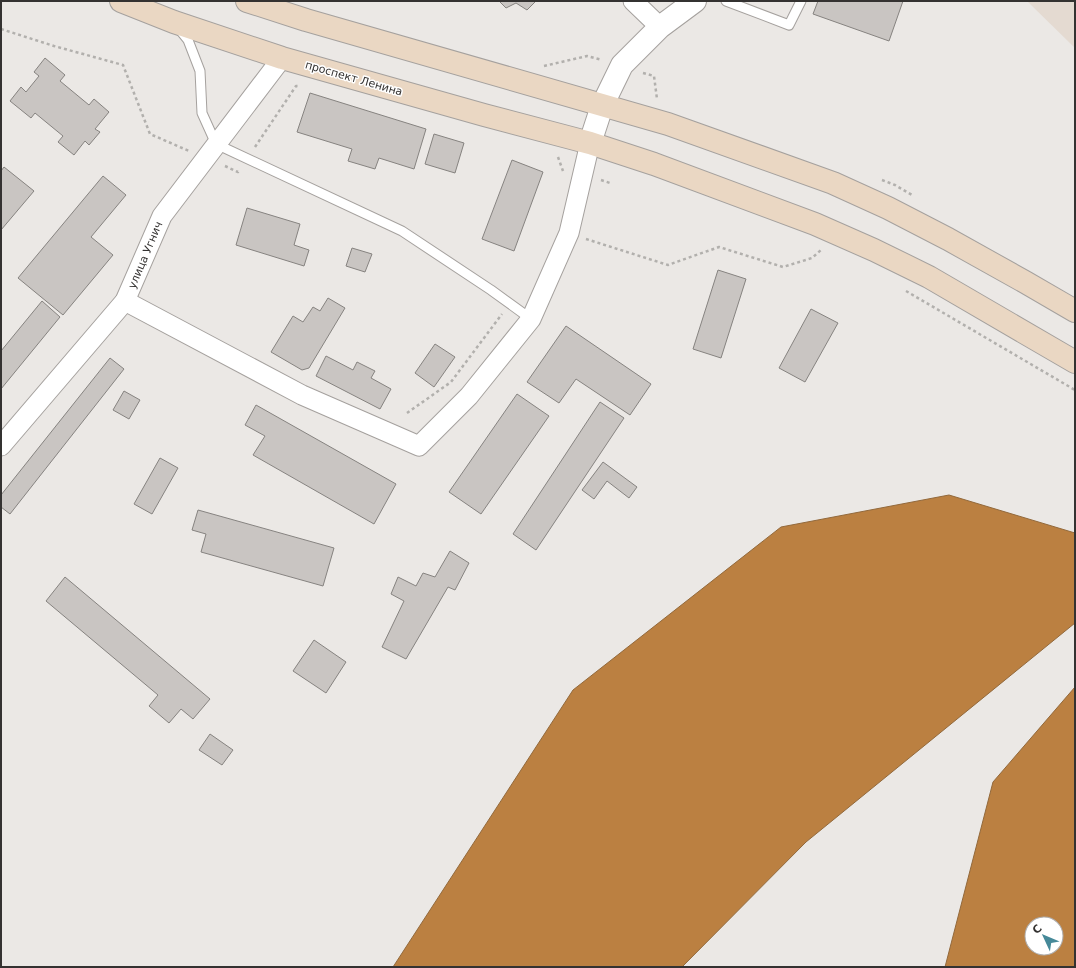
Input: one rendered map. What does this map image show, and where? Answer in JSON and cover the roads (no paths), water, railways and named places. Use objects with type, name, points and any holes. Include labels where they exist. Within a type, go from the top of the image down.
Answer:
[{"type":"main road","name":"проспект Ленина","points":[[121,1],[174,22],[282,58],[484,115],[590,143],[654,164],[815,224],[874,250],[928,277],[1075,362]]},
{"type":"main road","points":[[247,1],[306,20],[668,124],[833,183],[888,208],[948,239],[1075,311]]},
{"type":"street","points":[[633,1],[660,27]]},
{"type":"street","points":[[125,300],[302,394],[419,446],[469,396],[531,319],[569,234],[590,143],[602,106],[622,65],[660,27],[695,1]]},
{"type":"street","name":"улица Угнич","points":[[1,446],[125,300],[162,216],[282,58]]},
{"type":"lane","points":[[726,1],[789,25],[801,1]]},
{"type":"lane","points":[[174,22],[188,40],[200,71],[202,113],[216,144],[402,231],[492,290],[531,319]]}]
